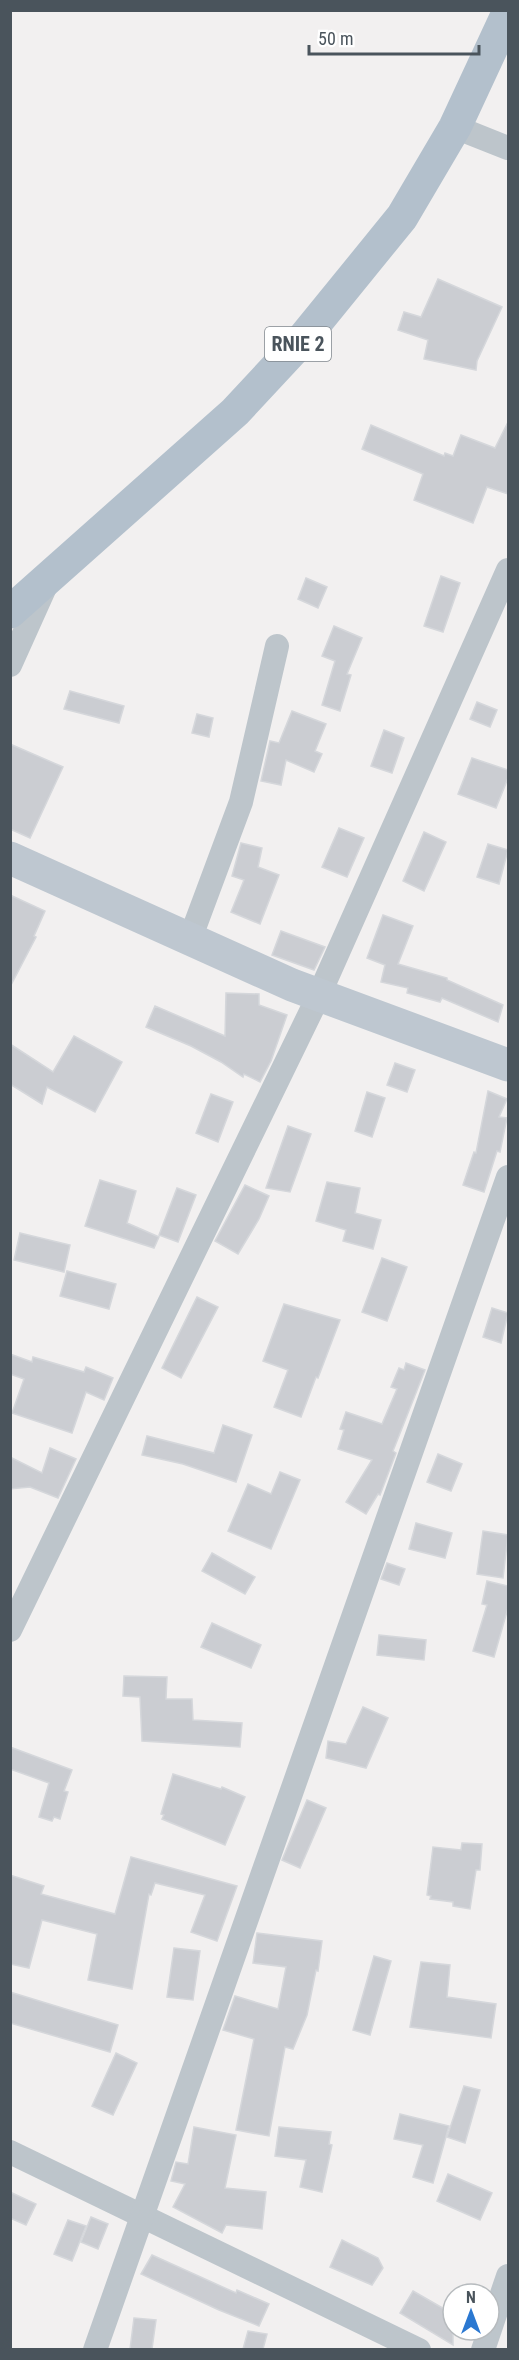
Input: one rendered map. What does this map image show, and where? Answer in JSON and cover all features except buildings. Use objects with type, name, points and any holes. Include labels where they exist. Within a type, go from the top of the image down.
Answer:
[{"type":"main road","name":"RNIE 2","points":[[10,612],[235,412],[302,340],[402,217],[455,127],[508,13]]},
{"type":"street","points":[[455,127],[508,148]]},
{"type":"street","points":[[10,1630],[319,995],[508,570]]},
{"type":"street","points":[[10,665],[49,578]]},
{"type":"street","points":[[189,939],[241,802],[277,646]]},
{"type":"street","points":[[10,858],[319,995],[508,1065]]},
{"type":"street","points":[[95,2349],[508,1178]]},
{"type":"street","points":[[10,2152],[419,2349]]},
{"type":"street","points":[[483,2349],[508,2276]]}]
